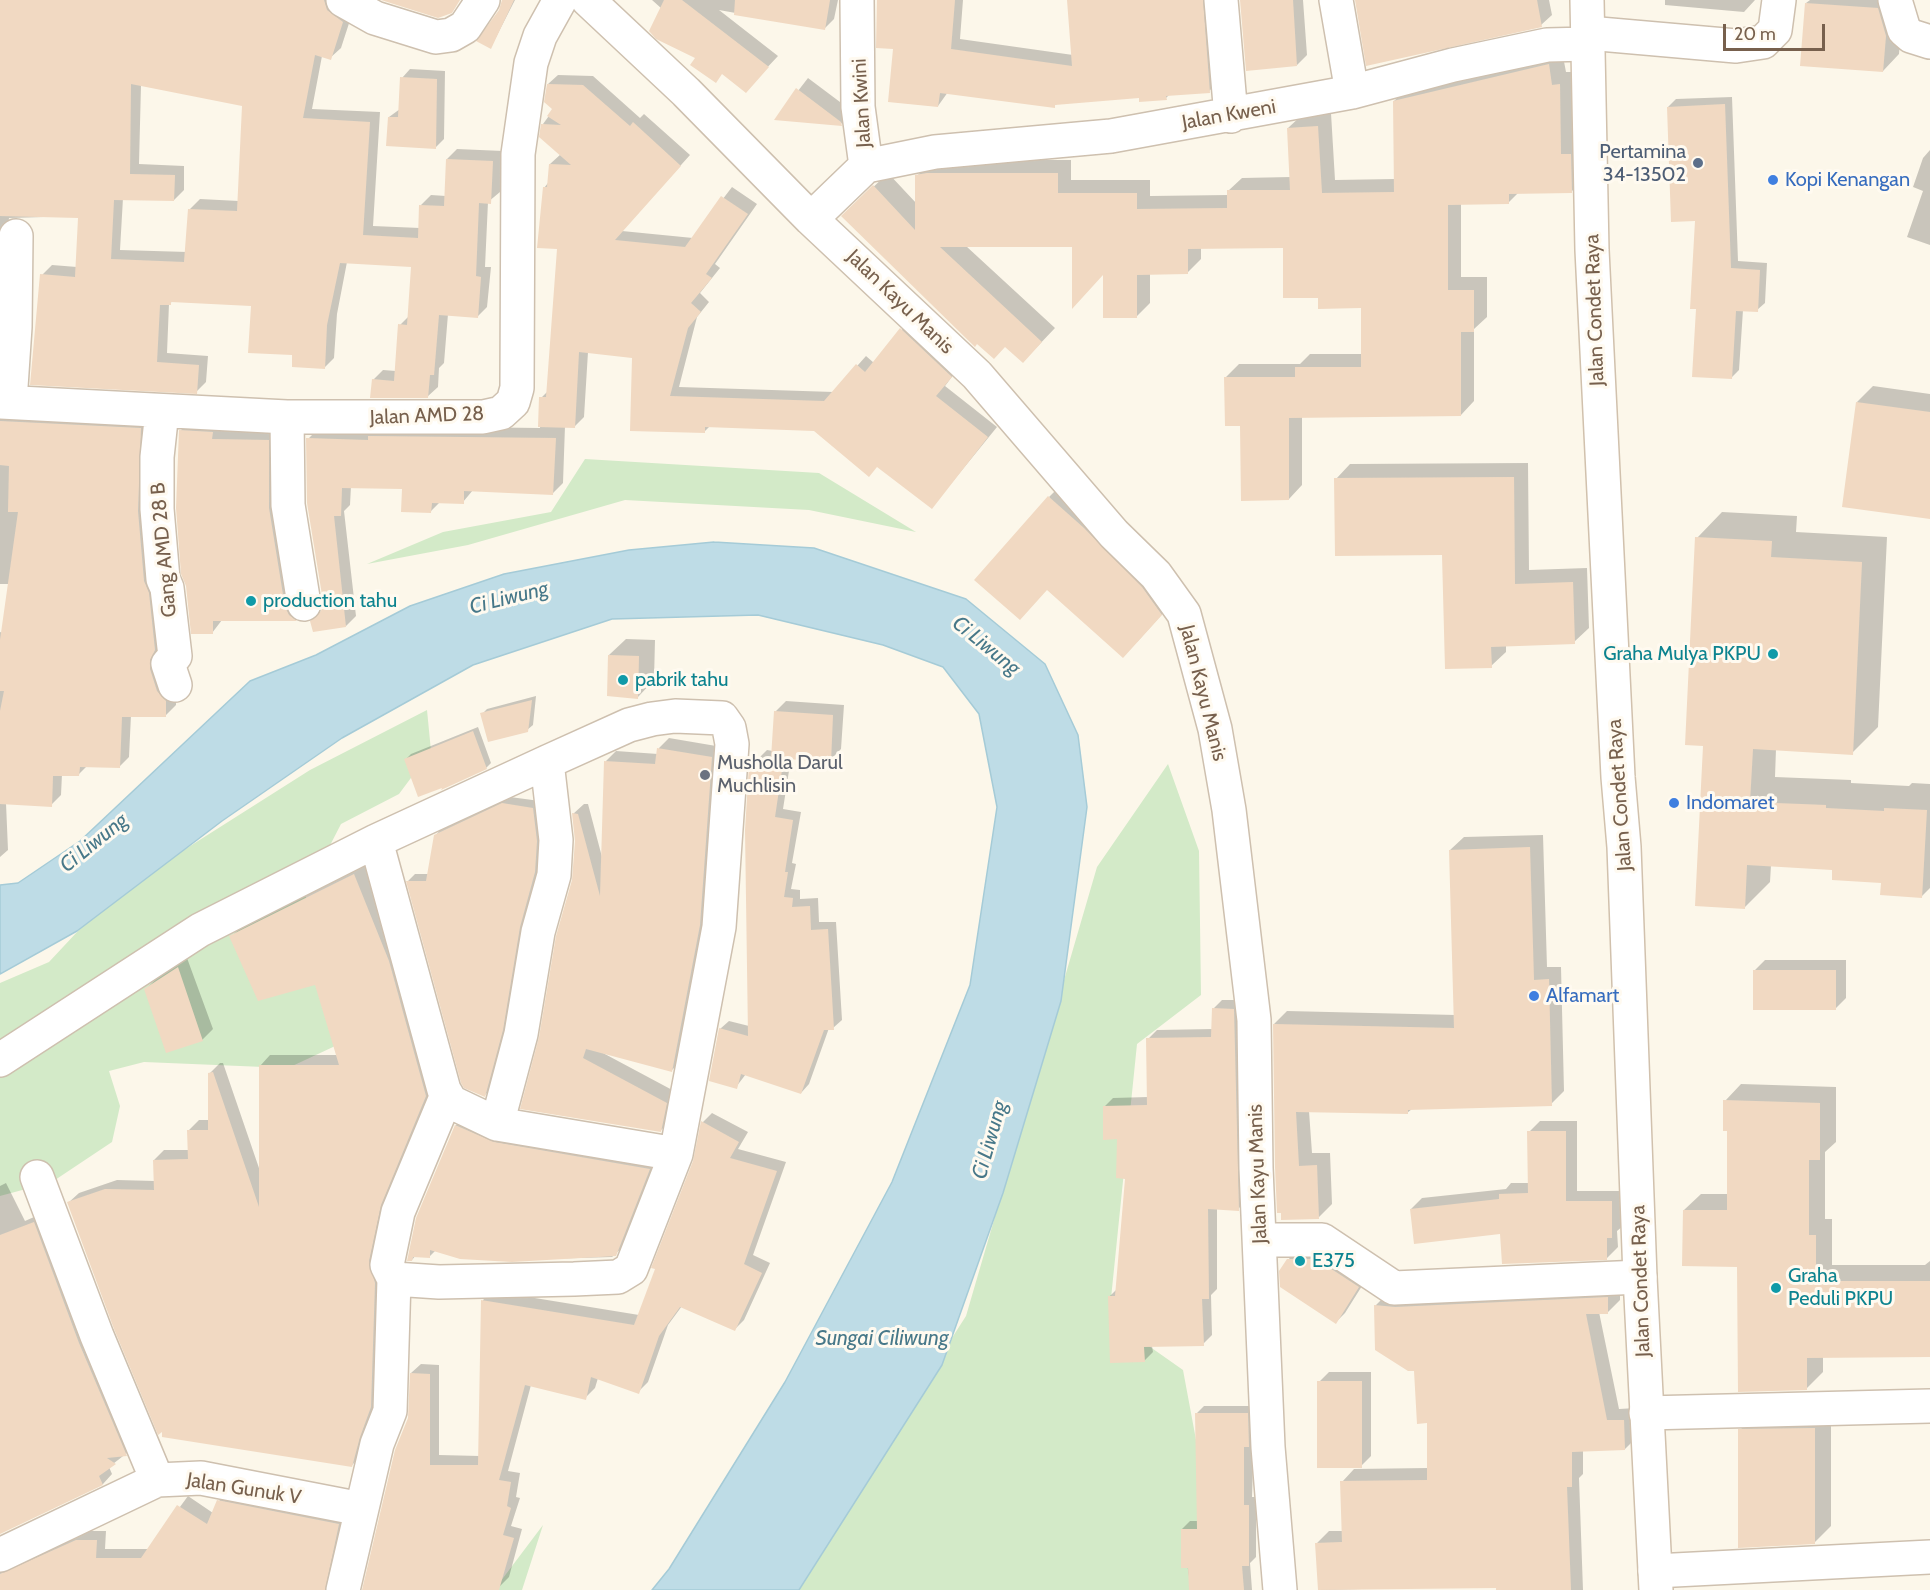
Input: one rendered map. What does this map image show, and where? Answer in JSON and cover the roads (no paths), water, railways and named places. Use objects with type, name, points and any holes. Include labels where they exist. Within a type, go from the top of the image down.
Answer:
[{"type":"street","points":[[343,0],[375,18],[436,37],[451,35],[465,27],[483,0]]},
{"type":"street","name":"Jalan AMD 28","points":[[5,402],[287,417],[483,417],[501,413],[513,402],[517,388],[518,154],[531,63],[540,36],[560,0]]},
{"type":"street","name":"Jalan Kayu Manis","points":[[588,0],[686,92],[811,219],[977,375],[1114,534],[1156,575],[1184,614],[1215,729],[1229,810],[1254,1020],[1268,1448],[1280,1590]]},
{"type":"street","name":"Jalan Kwini","points":[[811,219],[866,166],[858,107],[857,0]]},
{"type":"street","points":[[1221,0],[1231,116]]},
{"type":"street","points":[[1336,0],[1352,92]]},
{"type":"street","name":"Jalan Condet Raya","points":[[1587,0],[1592,249],[1624,859],[1640,1277],[1656,1581]]},
{"type":"street","name":"Jalan Kweni","points":[[866,166],[935,152],[1111,136],[1231,116],[1352,92],[1454,64],[1588,38],[1736,46],[1763,42],[1775,30],[1779,0]]},
{"type":"street","points":[[1894,0],[1904,30],[1911,36],[1930,42]]},
{"type":"street","points":[[5,402],[15,327],[16,236]]},
{"type":"street","name":"Gang AMD 28 B","points":[[162,411],[157,457],[157,509],[163,579],[167,588],[175,656],[168,664],[175,685]]},
{"type":"street","points":[[287,417],[288,506],[304,604]]},
{"type":"street","points":[[0,1060],[200,930],[376,841],[629,725],[675,716],[722,718],[729,728],[732,744],[719,927],[676,1154],[631,1269],[624,1275],[574,1280],[439,1282],[394,1280]]},
{"type":"street","points":[[497,1124],[521,1034],[538,932],[554,875],[556,840],[547,762]]},
{"type":"street","points":[[376,841],[446,1097],[451,1102],[497,1124],[676,1154]]},
{"type":"street","points":[[343,1590],[377,1444],[390,1411],[394,1280],[387,1265],[398,1212],[446,1097]]},
{"type":"street","points":[[37,1177],[97,1336],[157,1480]]},
{"type":"street","points":[[1260,1240],[1322,1240],[1394,1288],[1640,1277]]},
{"type":"street","points":[[1647,1413],[1930,1406]]},
{"type":"street","name":"Jalan Gunuk V","points":[[0,1556],[157,1480],[201,1478],[361,1509]]},
{"type":"street","points":[[1656,1581],[1930,1557]]},
{"type":"water","name":"Sungai Ciliwung","points":[[714,542],[814,548],[966,599],[1045,664],[1078,735],[1087,807],[1061,1001],[1003,1193],[942,1365],[799,1590],[652,1590],[669,1569],[785,1382],[892,1182],[970,985],[997,807],[979,714],[943,667],[883,645],[758,615],[612,619],[473,665],[342,738],[222,821],[77,931],[0,974],[0,885],[18,883],[80,841],[250,681],[316,655],[410,606],[504,574],[629,550]]},
{"type":"place","name":"Pertamina 34-13502","points":[[1698,163]]},
{"type":"place","name":"Kopi Kenangan","points":[[1773,180]]},
{"type":"place","name":"production tahu","points":[[251,601]]},
{"type":"place","name":"Graha Mulya PKPU","points":[[1773,654]]},
{"type":"place","name":"pabrik tahu","points":[[623,680]]},
{"type":"place","name":"Musholla Darul Muchlisin","points":[[705,775]]},
{"type":"place","name":"Indomaret","points":[[1674,803]]},
{"type":"place","name":"Alfamart","points":[[1534,996]]},
{"type":"place","name":"E375","points":[[1300,1261]]},
{"type":"place","name":"Graha Peduli PKPU","points":[[1776,1288]]},
{"type":"water label","name":"Ci Liwung","points":[[509,598]]},
{"type":"water label","name":"Ci Liwung","points":[[986,646]]},
{"type":"water label","name":"Ci Liwung","points":[[94,843]]},
{"type":"water label","name":"Ci Liwung","points":[[990,1140]]}]
